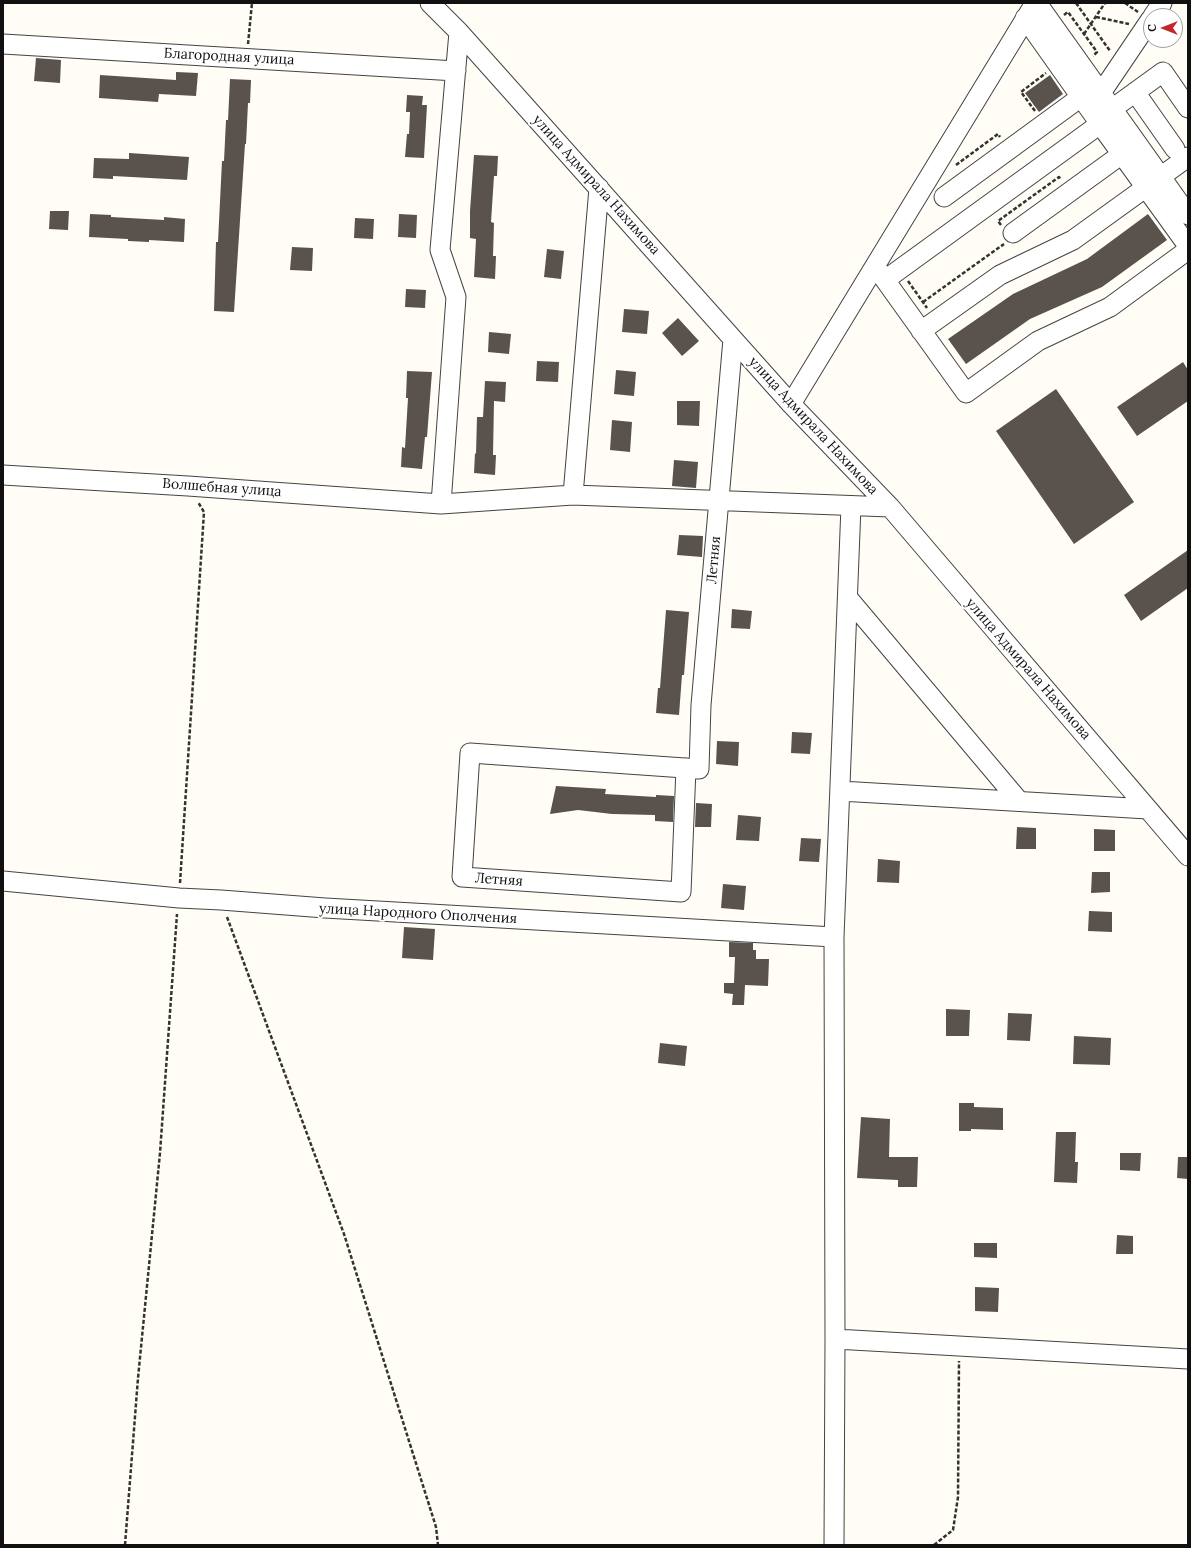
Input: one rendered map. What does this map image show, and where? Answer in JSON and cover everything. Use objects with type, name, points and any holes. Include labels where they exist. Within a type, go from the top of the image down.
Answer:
[{"type":"street","name":"улица Адмирала Нахимова","points":[[430,3],[459,32],[791,404],[890,507],[1188,856]]},
{"type":"street","points":[[791,404],[887,272],[1032,8],[1093,92],[1112,109],[1188,246]]},
{"type":"street","points":[[944,197],[1093,92],[1143,23]]},
{"type":"street","points":[[441,504],[456,297],[440,250],[459,32]]},
{"type":"street","name":"Благородная улица","points":[[3,44],[456,71]]},
{"type":"street","points":[[1112,109],[1163,72],[1188,108]]},
{"type":"street","points":[[1093,92],[1100,124],[1122,154],[1188,215]]},
{"type":"street","points":[[929,326],[1000,275],[1073,240],[1153,182],[1181,153],[1135,92]]},
{"type":"street","points":[[887,272],[1100,124]]},
{"type":"street","points":[[1009,238],[1122,154]]},
{"type":"street","points":[[573,495],[599,188]]},
{"type":"street","points":[[887,272],[929,326],[966,393],[1038,341],[1110,307],[1188,250]]},
{"type":"street","name":"Летняя","points":[[686,768],[681,892],[462,877],[470,753],[686,768],[699,769],[701,705],[733,338]]},
{"type":"street","name":"Волшебная улица","points":[[3,475],[188,486],[441,504],[573,495],[890,507]]},
{"type":"street","points":[[834,1545],[834,937],[851,506]]},
{"type":"street","points":[[848,598],[1019,802]]},
{"type":"street","points":[[840,791],[1148,809]]},
{"type":"street","name":"улица Народного Ополчения","points":[[3,881],[179,898],[325,908],[834,937]]},
{"type":"street","points":[[835,1340],[1188,1359]]},
{"type":"path","points":[[247,58],[252,3]]},
{"type":"path","points":[[1076,3],[1112,54]]},
{"type":"path","points":[[1084,34],[1105,3]]},
{"type":"path","points":[[1124,3],[1143,13]]},
{"type":"path","points":[[1096,17],[1132,25]]},
{"type":"path","points":[[923,302],[1009,238]]},
{"type":"path","points":[[887,272],[923,302],[929,326]]},
{"type":"path","points":[[125,1545],[138,1378],[160,1153],[179,898],[204,512],[188,486]]},
{"type":"path","points":[[221,900],[344,1234],[436,1527],[438,1545]]},
{"type":"path","points":[[934,1545],[953,1530],[958,1497],[959,1346]]},
{"type":"building","points":[[36,58],[61,60],[60,83],[34,81]]},
{"type":"building","points":[[176,72],[198,73],[196,96],[159,94],[158,102],[99,98],[100,75],[176,80]]},
{"type":"building","points":[[1050,75],[1063,94],[1039,112],[1025,93]]},
{"type":"building","points":[[230,79],[251,80],[250,103],[248,103],[234,312],[214,311],[216,242],[218,242],[222,161],[224,161],[226,120],[228,120]]},
{"type":"building","points":[[407,95],[423,96],[422,105],[427,105],[424,158],[405,157],[407,134],[409,134],[410,112],[406,112]]},
{"type":"building","points":[[129,153],[189,157],[187,180],[113,176],[113,179],[93,178],[94,158],[129,159]]},
{"type":"building","points":[[474,155],[498,156],[497,176],[494,176],[491,222],[494,223],[493,256],[496,256],[495,279],[474,277],[476,239],[470,238],[470,211]]},
{"type":"building","points":[[50,211],[69,211],[68,230],[49,229]]},
{"type":"building","points":[[90,214],[111,215],[111,217],[164,220],[164,217],[185,219],[184,242],[149,240],[149,242],[128,241],[128,239],[89,237]]},
{"type":"building","points":[[399,214],[417,215],[416,238],[398,237]]},
{"type":"building","points":[[1148,214],[1167,240],[1102,287],[1030,319],[966,364],[948,339],[1013,294],[1087,259]]},
{"type":"building","points":[[355,218],[374,219],[373,239],[354,238]]},
{"type":"building","points":[[292,247],[313,248],[312,271],[290,270]]},
{"type":"building","points":[[547,249],[564,251],[561,279],[544,277]]},
{"type":"building","points":[[406,289],[426,290],[425,308],[405,307]]},
{"type":"building","points":[[624,309],[649,311],[647,334],[622,332]]},
{"type":"building","points":[[678,318],[699,341],[682,356],[662,333]]},
{"type":"building","points":[[489,332],[511,334],[509,354],[488,352]]},
{"type":"building","points":[[537,361],[559,362],[558,382],[536,381]]},
{"type":"building","points":[[1183,362],[1188,370],[1188,401],[1137,436],[1117,407]]},
{"type":"building","points":[[616,370],[636,372],[634,396],[614,394]]},
{"type":"building","points":[[407,371],[432,372],[427,437],[425,437],[422,469],[401,467],[402,447],[405,448],[408,398],[406,398]]},
{"type":"building","points":[[485,381],[506,382],[505,402],[494,401],[493,455],[496,455],[495,475],[474,473],[477,417],[483,417]]},
{"type":"building","points":[[1056,389],[1134,502],[1074,544],[996,431]]},
{"type":"building","points":[[677,401],[700,401],[699,426],[677,425]]},
{"type":"building","points":[[612,420],[632,422],[630,452],[610,450]]},
{"type":"building","points":[[674,460],[698,462],[696,488],[672,486]]},
{"type":"building","points":[[679,535],[703,536],[702,557],[677,555]]},
{"type":"building","points":[[1188,550],[1188,588],[1141,621],[1124,595]]},
{"type":"building","points":[[732,609],[752,611],[750,629],[731,628]]},
{"type":"building","points":[[666,610],[689,612],[679,715],[656,713],[658,688],[660,688]]},
{"type":"building","points":[[792,732],[812,733],[810,754],[791,753]]},
{"type":"building","points":[[717,741],[739,742],[738,766],[716,764]]},
{"type":"building","points":[[556,786],[606,789],[605,794],[656,797],[656,795],[674,796],[673,822],[655,821],[655,815],[612,814],[578,810],[550,814]]},
{"type":"building","points":[[696,803],[712,804],[711,827],[695,827]]},
{"type":"building","points":[[738,815],[761,817],[759,841],[736,840]]},
{"type":"building","points":[[1017,827],[1036,828],[1036,849],[1016,849]]},
{"type":"building","points":[[1094,829],[1115,830],[1115,851],[1094,851]]},
{"type":"building","points":[[801,838],[821,839],[819,862],[799,861]]},
{"type":"building","points":[[878,859],[900,861],[899,883],[877,882]]},
{"type":"building","points":[[1092,872],[1110,872],[1110,892],[1091,893]]},
{"type":"building","points":[[723,884],[746,886],[744,910],[721,908]]},
{"type":"building","points":[[1089,911],[1112,912],[1112,932],[1088,931]]},
{"type":"building","points":[[404,927],[435,929],[433,960],[402,958]]},
{"type":"building","points":[[729,942],[753,943],[753,950],[756,950],[756,959],[769,959],[768,986],[745,985],[744,1005],[732,1005],[733,994],[724,993],[724,983],[734,983],[735,957],[729,957]]},
{"type":"building","points":[[946,1009],[970,1010],[969,1036],[946,1036]]},
{"type":"building","points":[[1008,1013],[1032,1014],[1030,1041],[1007,1040]]},
{"type":"building","points":[[1074,1036],[1111,1038],[1110,1065],[1073,1064]]},
{"type":"building","points":[[660,1043],[687,1046],[685,1066],[658,1063]]},
{"type":"building","points":[[959,1103],[974,1103],[974,1107],[1003,1108],[1003,1130],[971,1129],[971,1131],[959,1131]]},
{"type":"building","points":[[861,1117],[890,1119],[889,1157],[918,1157],[917,1187],[898,1187],[898,1180],[857,1178]]},
{"type":"building","points":[[1056,1132],[1076,1132],[1075,1162],[1078,1162],[1077,1183],[1054,1182]]},
{"type":"building","points":[[1120,1153],[1141,1153],[1140,1171],[1120,1170]]},
{"type":"building","points":[[1178,1157],[1188,1157],[1188,1179],[1177,1178]]},
{"type":"building","points":[[1117,1235],[1133,1236],[1133,1254],[1116,1254]]},
{"type":"building","points":[[974,1243],[997,1243],[997,1258],[974,1257]]},
{"type":"building","points":[[975,1287],[999,1288],[998,1312],[975,1311]]}]
